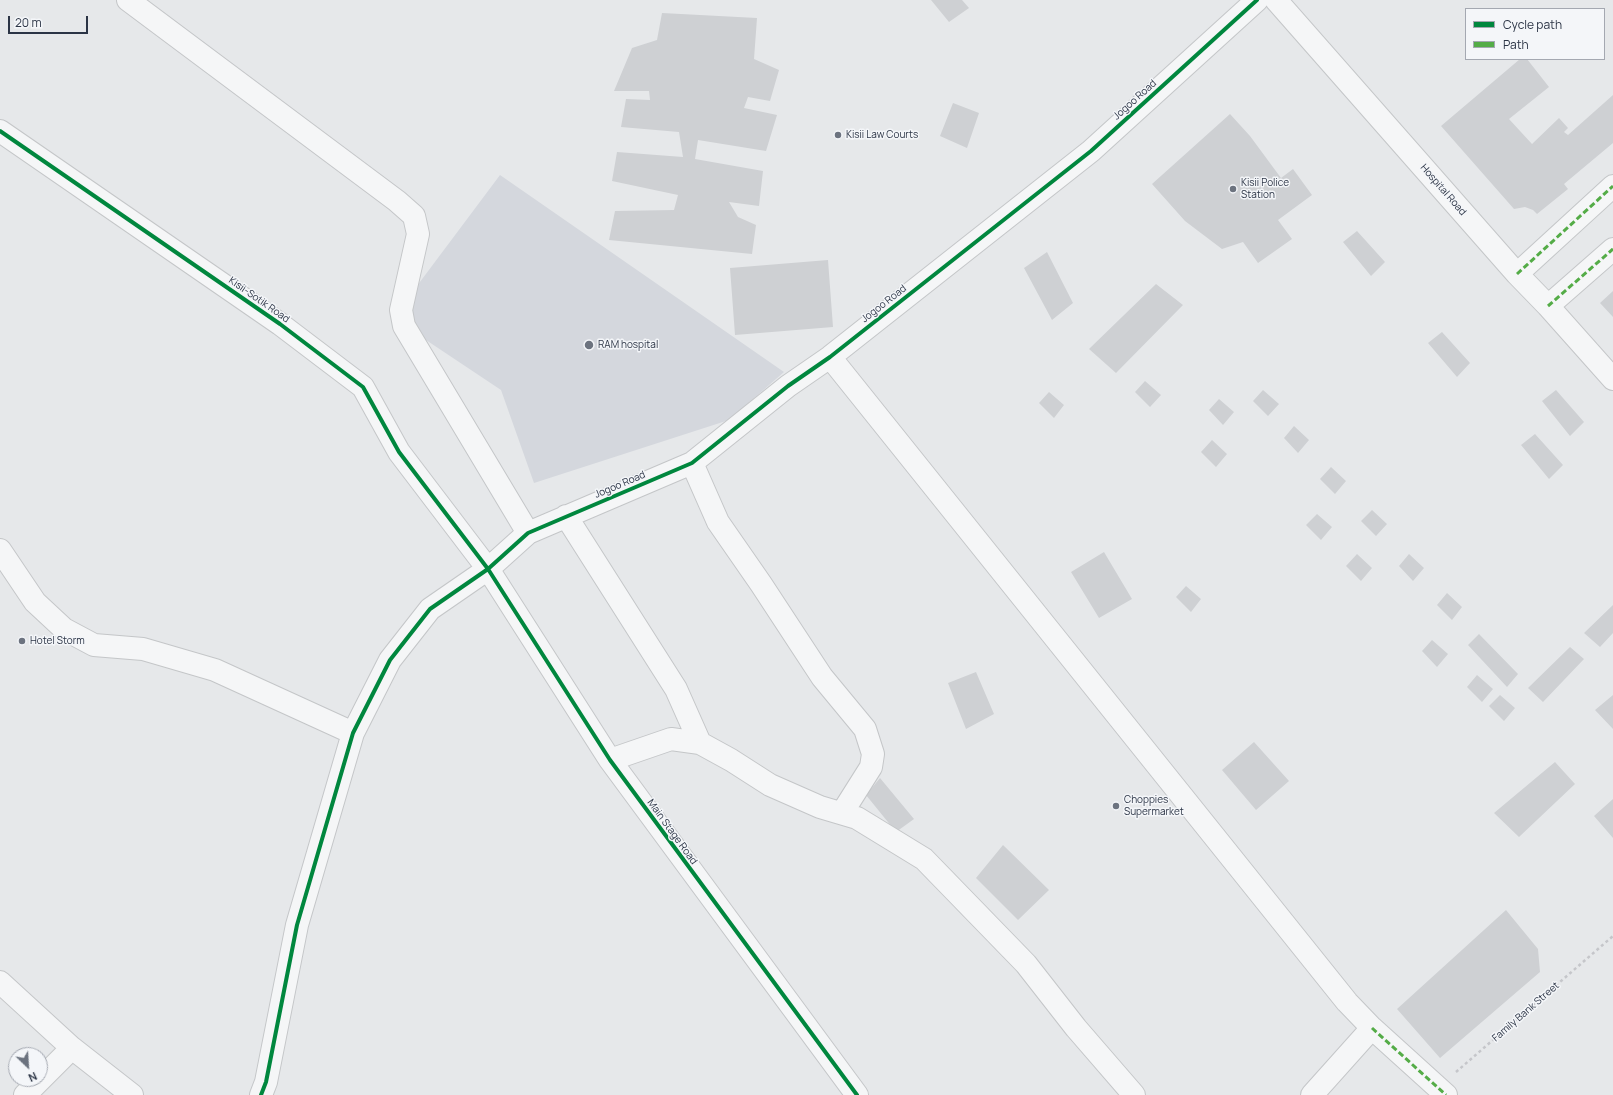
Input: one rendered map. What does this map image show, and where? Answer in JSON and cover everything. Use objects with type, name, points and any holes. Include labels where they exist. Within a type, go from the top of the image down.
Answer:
[{"type":"street","points":[[128,0],[397,201],[414,216],[418,234],[401,310],[404,326],[528,532]]},
{"type":"street","name":"Jogoo Road","points":[[260,1095],[266,1082],[297,926],[353,733],[390,660],[430,609],[488,569],[528,532],[692,463],[788,386],[830,357],[1091,151],[1257,0]]},
{"type":"street","name":"Hospital Road","points":[[1276,0],[1517,274],[1548,306],[1613,379]]},
{"type":"street","name":"Kisii-Sotik Road","points":[[0,131],[280,324],[362,387],[399,452],[488,569]]},
{"type":"street","points":[[1517,274],[1613,186]]},
{"type":"street","points":[[1548,306],[1613,249]]},
{"type":"street","points":[[830,357],[1347,1002],[1372,1028],[1443,1091]]},
{"type":"street","points":[[692,463],[718,522],[762,584],[822,677],[865,729],[873,754],[871,767],[842,813]]},
{"type":"street","points":[[566,516],[676,689],[700,744]]},
{"type":"street","points":[[0,550],[36,602],[64,629],[94,645],[143,649],[215,670],[353,733]]},
{"type":"street","name":"Main Stage Road","points":[[488,569],[610,760],[857,1095]]},
{"type":"street","points":[[610,760],[671,739],[700,744],[731,760],[770,785],[820,807],[857,818],[924,859],[1026,964],[1076,1028],[1134,1095]]},
{"type":"street","points":[[0,982],[72,1048],[132,1095]]},
{"type":"street","points":[[1312,1095],[1372,1028]]},
{"type":"street","points":[[25,1095],[72,1048]]},
{"type":"shaded area","name":"RAM hospital","points":[[500,175],[784,372],[729,420],[534,483],[501,390],[393,318]]},
{"type":"building","points":[[931,0],[962,0],[969,8],[949,22]]},
{"type":"building","points":[[662,13],[757,18],[754,59],[779,70],[770,101],[748,97],[744,108],[777,115],[766,151],[698,140],[695,159],[763,171],[759,206],[729,202],[738,217],[756,225],[752,254],[609,240],[615,211],[674,210],[678,195],[612,181],[617,152],[683,157],[679,132],[621,127],[626,99],[650,100],[649,91],[614,91],[632,48],[657,40]]},
{"type":"building","points":[[1519,60],[1528,60],[1549,87],[1509,119],[1532,144],[1559,118],[1568,128],[1564,132],[1568,135],[1613,95],[1613,143],[1564,184],[1568,189],[1537,214],[1533,210],[1525,207],[1514,209],[1441,126]]},
{"type":"building","points":[[953,103],[979,113],[967,148],[940,136]]},
{"type":"building","name":"Kisii Police Station","points":[[1230,114],[1250,136],[1281,178],[1293,169],[1312,195],[1278,220],[1292,239],[1258,263],[1243,242],[1222,249],[1185,221],[1152,184]]},
{"type":"building","points":[[1357,231],[1385,262],[1371,276],[1343,242]]},
{"type":"building","points":[[1047,252],[1073,303],[1052,320],[1024,268]]},
{"type":"building","points":[[828,260],[833,327],[735,335],[730,268]]},
{"type":"building","points":[[1156,284],[1183,305],[1116,373],[1089,349]]},
{"type":"building","points":[[1613,291],[1613,317],[1600,303]]},
{"type":"building","points":[[1442,332],[1470,363],[1457,377],[1428,343]]},
{"type":"building","points":[[1145,381],[1161,395],[1150,407],[1135,392]]},
{"type":"building","points":[[1263,390],[1279,404],[1268,416],[1253,401]]},
{"type":"building","points":[[1556,390],[1584,422],[1570,436],[1542,401]]},
{"type":"building","points":[[1049,392],[1064,405],[1054,418],[1039,403]]},
{"type":"building","points":[[1219,399],[1234,412],[1223,425],[1209,410]]},
{"type":"building","points":[[1294,426],[1309,440],[1298,453],[1284,438]]},
{"type":"building","points":[[1535,434],[1563,465],[1549,479],[1521,445]]},
{"type":"building","points":[[1212,440],[1227,454],[1216,467],[1201,452]]},
{"type":"building","points":[[1331,467],[1346,481],[1335,494],[1320,479]]},
{"type":"building","points":[[1372,510],[1387,524],[1376,536],[1361,521]]},
{"type":"building","points":[[1317,514],[1332,527],[1321,540],[1306,525]]},
{"type":"building","points":[[1104,552],[1132,599],[1099,618],[1071,572]]},
{"type":"building","points":[[1357,554],[1372,568],[1361,581],[1346,566]]},
{"type":"building","points":[[1409,554],[1424,568],[1413,581],[1399,566]]},
{"type":"building","points":[[1186,586],[1201,599],[1191,612],[1176,597]]},
{"type":"building","points":[[1447,593],[1462,607],[1452,620],[1437,605]]},
{"type":"building","points":[[1613,605],[1613,633],[1600,647],[1584,633]]},
{"type":"building","points":[[1479,634],[1518,674],[1507,687],[1468,645]]},
{"type":"building","points":[[1432,640],[1448,654],[1437,667],[1422,651]]},
{"type":"building","points":[[1570,647],[1584,659],[1543,702],[1528,688]]},
{"type":"building","points":[[976,672],[994,714],[966,729],[948,683]]},
{"type":"building","points":[[1477,675],[1493,689],[1482,702],[1467,687]]},
{"type":"building","points":[[1500,695],[1515,708],[1504,721],[1489,706]]},
{"type":"building","points":[[1613,695],[1613,729],[1595,710]]},
{"type":"building","points":[[1254,742],[1289,781],[1256,810],[1222,770]]},
{"type":"building","points":[[1555,762],[1575,784],[1519,837],[1494,813]]},
{"type":"building","points":[[880,778],[914,819],[896,832],[866,795]]},
{"type":"building","points":[[1613,799],[1613,838],[1594,816]]},
{"type":"building","points":[[1003,845],[1049,890],[1018,920],[976,878]]},
{"type":"building","points":[[1506,910],[1538,949],[1540,972],[1440,1058],[1397,1009]]},
{"type":"marked path","points":[[1517,274],[1613,186]]},
{"type":"marked path","points":[[1548,306],[1613,249]]},
{"type":"marked path","points":[[1372,1028],[1446,1095]]},
{"type":"cycle path","points":[[261,1095],[266,1082],[297,925],[353,733],[390,660],[430,609],[488,569],[528,533],[692,463],[788,386],[830,357],[1091,151],[1257,0]]},
{"type":"cycle path","points":[[0,131],[280,324],[363,387],[399,452],[488,569],[610,760],[857,1095]]},
{"type":"place","name":"Kisii Law Courts","points":[[838,135]]},
{"type":"place","name":"Kisii Police Station","points":[[1233,189]]},
{"type":"place","name":"RAM hospital","points":[[589,345]]},
{"type":"place","name":"Hotel Storm","points":[[22,641]]},
{"type":"place","name":"Choppies Supermarket","points":[[1116,806]]}]
